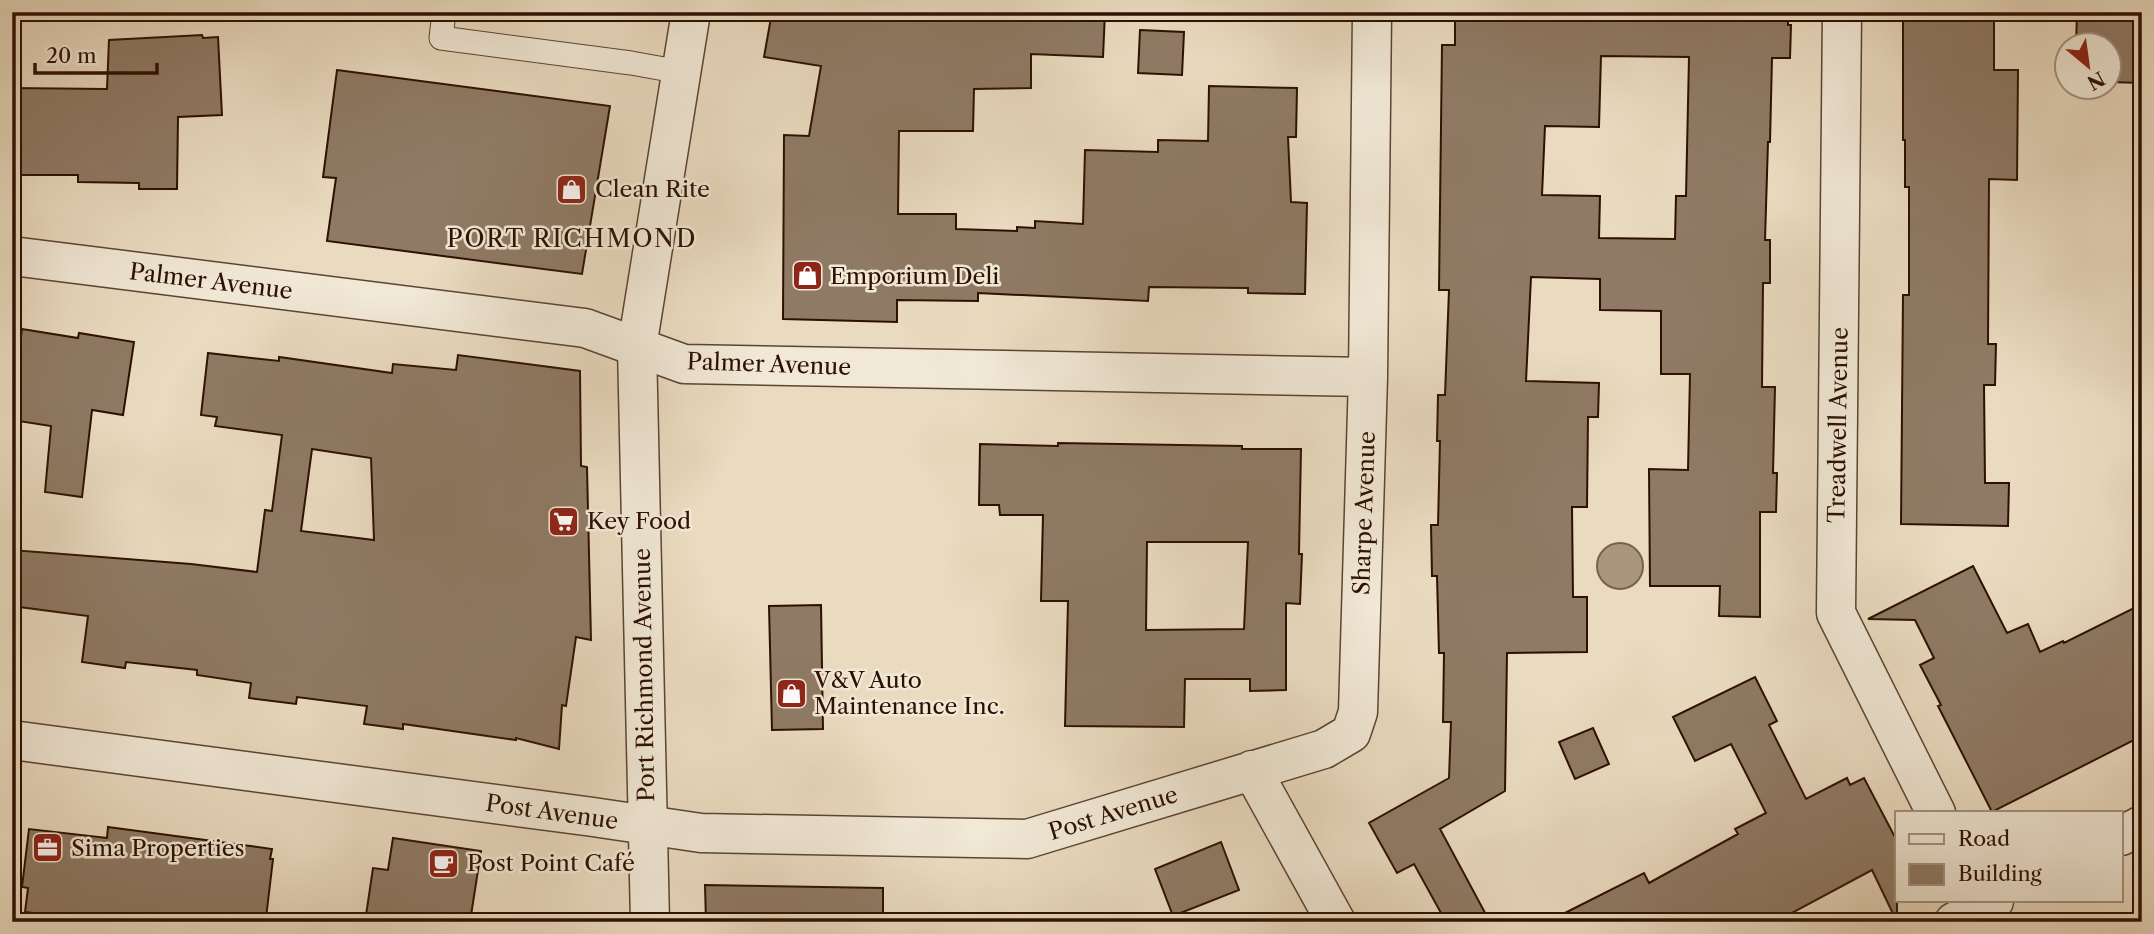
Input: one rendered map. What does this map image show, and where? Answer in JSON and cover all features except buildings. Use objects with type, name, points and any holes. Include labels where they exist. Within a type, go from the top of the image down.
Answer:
[{"type":"street","name":"Port Richmond Avenue","points":[[650,922],[637,347],[691,12]]},
{"type":"street","name":"Sharpe Avenue","points":[[1252,770],[1324,749],[1351,733],[1358,712],[1368,377],[1372,12]]},
{"type":"street","name":"Treadwell Avenue","points":[[1842,12],[1836,613],[1935,811]]},
{"type":"street","name":"Palmer Avenue","points":[[12,256],[585,328],[684,364],[1368,377]]},
{"type":"street","name":"Post Avenue","points":[[12,740],[701,833],[1027,839],[1252,770]]},
{"type":"street","points":[[1252,770],[1336,922]]},
{"type":"street","points":[[2122,835],[2142,825]]},
{"type":"lane","points":[[444,12],[441,38],[681,72]]},
{"type":"shaded area","points":[[1620,543],[1636,550],[1643,566],[1636,582],[1620,589],[1604,582],[1597,566],[1604,550]]},
{"type":"place","name":"Clean Rite","points":[[572,189]]},
{"type":"place","name":"Emporium Deli","points":[[807,276]]},
{"type":"place","name":"Key Food","points":[[564,521]]},
{"type":"place","name":"V&V Auto Maintenance Inc.","points":[[791,693]]},
{"type":"place","name":"Sima Properties","points":[[48,848]]},
{"type":"place","name":"Post Point Café","points":[[444,863]]},
{"type":"district","name":"PORT RICHMOND","points":[[572,239]]}]
